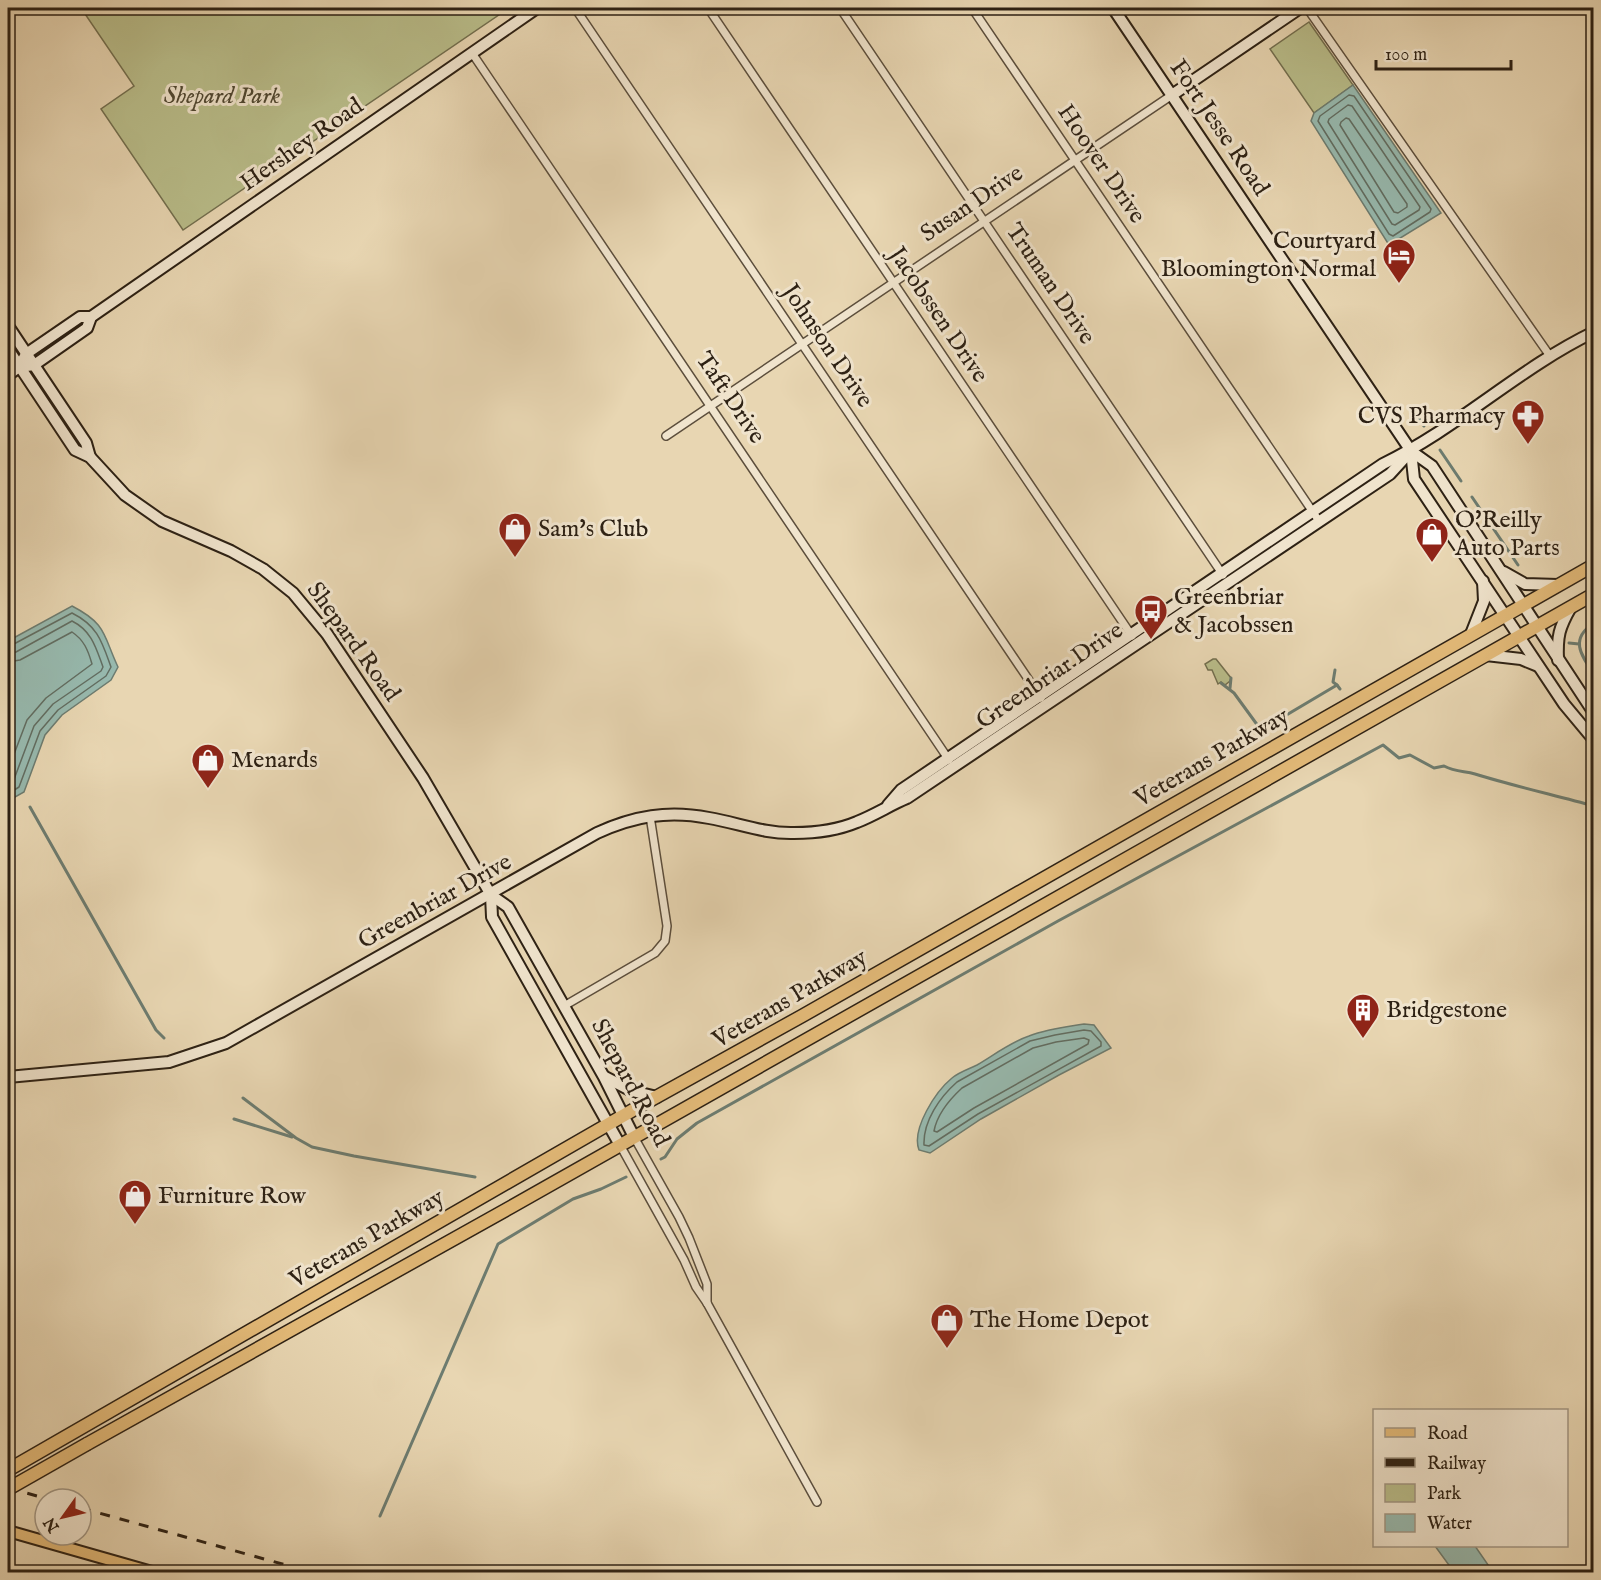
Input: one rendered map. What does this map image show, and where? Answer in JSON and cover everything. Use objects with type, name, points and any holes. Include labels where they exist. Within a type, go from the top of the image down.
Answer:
[{"type":"highway","name":"Veterans Parkway","points":[[8,1470],[657,1097],[1593,565]]},
{"type":"highway","name":"Veterans Parkway","points":[[8,1489],[1593,594]]},
{"type":"main road","name":"Hershey Road","points":[[8,375],[19,367],[26,354],[80,317],[91,317],[537,8]]},
{"type":"main road","name":"Fort Jesse Road","points":[[1113,8],[1411,451],[1432,466],[1593,713]]},
{"type":"main road","name":"Susan Drive","points":[[1172,95],[1300,8]]},
{"type":"main road","name":"Hershey Road","points":[[19,367],[34,365],[87,328],[91,317]]},
{"type":"main road","name":"Shepard Road","points":[[8,326],[86,443],[90,458]]},
{"type":"main road","name":"Greenbriar Drive","points":[[1225,578],[1313,511],[1383,464],[1411,451],[1550,356],[1593,332]]},
{"type":"main road","name":"Shepard Road","points":[[8,349],[75,450],[90,458],[112,483],[141,508],[162,521],[252,562],[276,578],[306,607],[327,634],[423,778],[491,895],[508,907],[604,1077],[634,1137]]},
{"type":"main road","name":"Fort Jesse Road","points":[[1411,451],[1414,479],[1564,704],[1593,740]]},
{"type":"main road","name":"Greenbriar Drive","points":[[8,1077],[133,1067],[169,1062],[203,1052],[236,1038],[597,833],[630,819],[684,815],[710,818],[754,829],[793,833],[834,829],[856,822],[907,798],[951,762],[1134,639],[1225,578],[1320,521],[1390,474],[1411,451]]},
{"type":"main road","points":[[1500,570],[1525,584],[1558,585]]},
{"type":"main road","points":[[1471,634],[1484,601],[1482,580]]},
{"type":"main road","points":[[1558,660],[1557,638],[1571,607]]},
{"type":"main road","points":[[1486,654],[1521,659],[1538,666]]},
{"type":"main road","name":"Shepard Road","points":[[491,895],[492,916],[620,1144]]},
{"type":"main road","points":[[604,1077],[632,1092],[657,1097]]},
{"type":"main road","points":[[8,1531],[152,1572]]},
{"type":"street","name":"Johnson Drive","points":[[575,8],[1043,701]]},
{"type":"street","name":"Jacobssen Drive","points":[[708,8],[1134,639]]},
{"type":"street","name":"Truman Drive","points":[[840,8],[1225,578]]},
{"type":"street","name":"Hoover Drive","points":[[972,8],[1320,521]]},
{"type":"street","points":[[1307,8],[1550,356]]},
{"type":"street","name":"Taft Drive","points":[[472,52],[951,762]]},
{"type":"street","name":"Susan Drive","points":[[666,436],[1172,95]]},
{"type":"street","points":[[564,1006],[655,953],[665,940],[666,926],[650,816]]},
{"type":"street","name":"Shepard Road","points":[[634,1137],[679,1217],[707,1284],[707,1303]]},
{"type":"street","name":"Shepard Road","points":[[620,1144],[684,1260],[696,1287],[817,1502]]},
{"type":"green space","name":"Shepard Park","points":[[81,8],[509,8],[183,230],[101,109],[134,86]]},
{"type":"green space","points":[[1309,22],[1353,85],[1314,113],[1270,49]]},
{"type":"green space","points":[[1216,659],[1231,678],[1225,685],[1221,682],[1218,684],[1212,670],[1208,670],[1205,664]]},
{"type":"water","points":[[1353,85],[1441,213],[1389,245],[1311,121],[1314,113]]},
{"type":"water","points":[[72,606],[98,625],[118,667],[111,680],[62,715],[45,735],[24,792],[8,801],[8,641]]},
{"type":"water","points":[[1084,1024],[1094,1025],[1111,1048],[981,1119],[930,1153],[919,1150],[917,1141],[926,1111],[939,1092],[955,1076],[1022,1039],[1049,1030]]},
{"type":"water","points":[[1436,1547],[1476,1547],[1493,1572],[1454,1572]]},
{"type":"waterway","points":[[1416,415],[1424,426]]},
{"type":"waterway","points":[[1440,450],[1461,481]]},
{"type":"waterway","points":[[1472,497],[1518,565]]},
{"type":"waterway","points":[[1594,623],[1586,629],[1580,641],[1582,654],[1594,674]]},
{"type":"waterway","points":[[1569,643],[1579,644]]},
{"type":"waterway","points":[[1335,670],[1333,682],[1337,685]]},
{"type":"waterway","points":[[1230,688],[1231,678]]},
{"type":"waterway","points":[[1221,683],[1234,693],[1261,730],[1337,685],[1340,689]]},
{"type":"waterway","points":[[661,1159],[665,1157],[677,1139],[697,1123],[1058,921],[1383,745],[1399,758],[1410,755],[1434,768],[1444,766],[1594,806]]},
{"type":"waterway","points":[[30,807],[156,1030],[164,1038]]},
{"type":"waterway","points":[[243,1098],[296,1138],[312,1147],[475,1177]]},
{"type":"waterway","points":[[234,1119],[292,1137]]},
{"type":"waterway","points":[[380,1516],[498,1244],[573,1199],[626,1177]]},
{"type":"railway","points":[[8,1488],[33,1495]]},
{"type":"railway","points":[[93,1511],[311,1572]]},
{"type":"place","name":"Courtyard Bloomington Normal","points":[[1399,284]]},
{"type":"place","name":"CVS Pharmacy","points":[[1528,445]]},
{"type":"place","name":"Sam's Club","points":[[515,558]]},
{"type":"place","name":"O'Reilly Auto Parts","points":[[1432,563]]},
{"type":"place","name":"Greenbriar & Jacobssen","points":[[1151,640]]},
{"type":"place","name":"Menards","points":[[208,789]]},
{"type":"place","name":"Bridgestone","points":[[1363,1039]]},
{"type":"place","name":"Furniture Row","points":[[135,1225]]},
{"type":"place","name":"The Home Depot","points":[[947,1349]]}]
